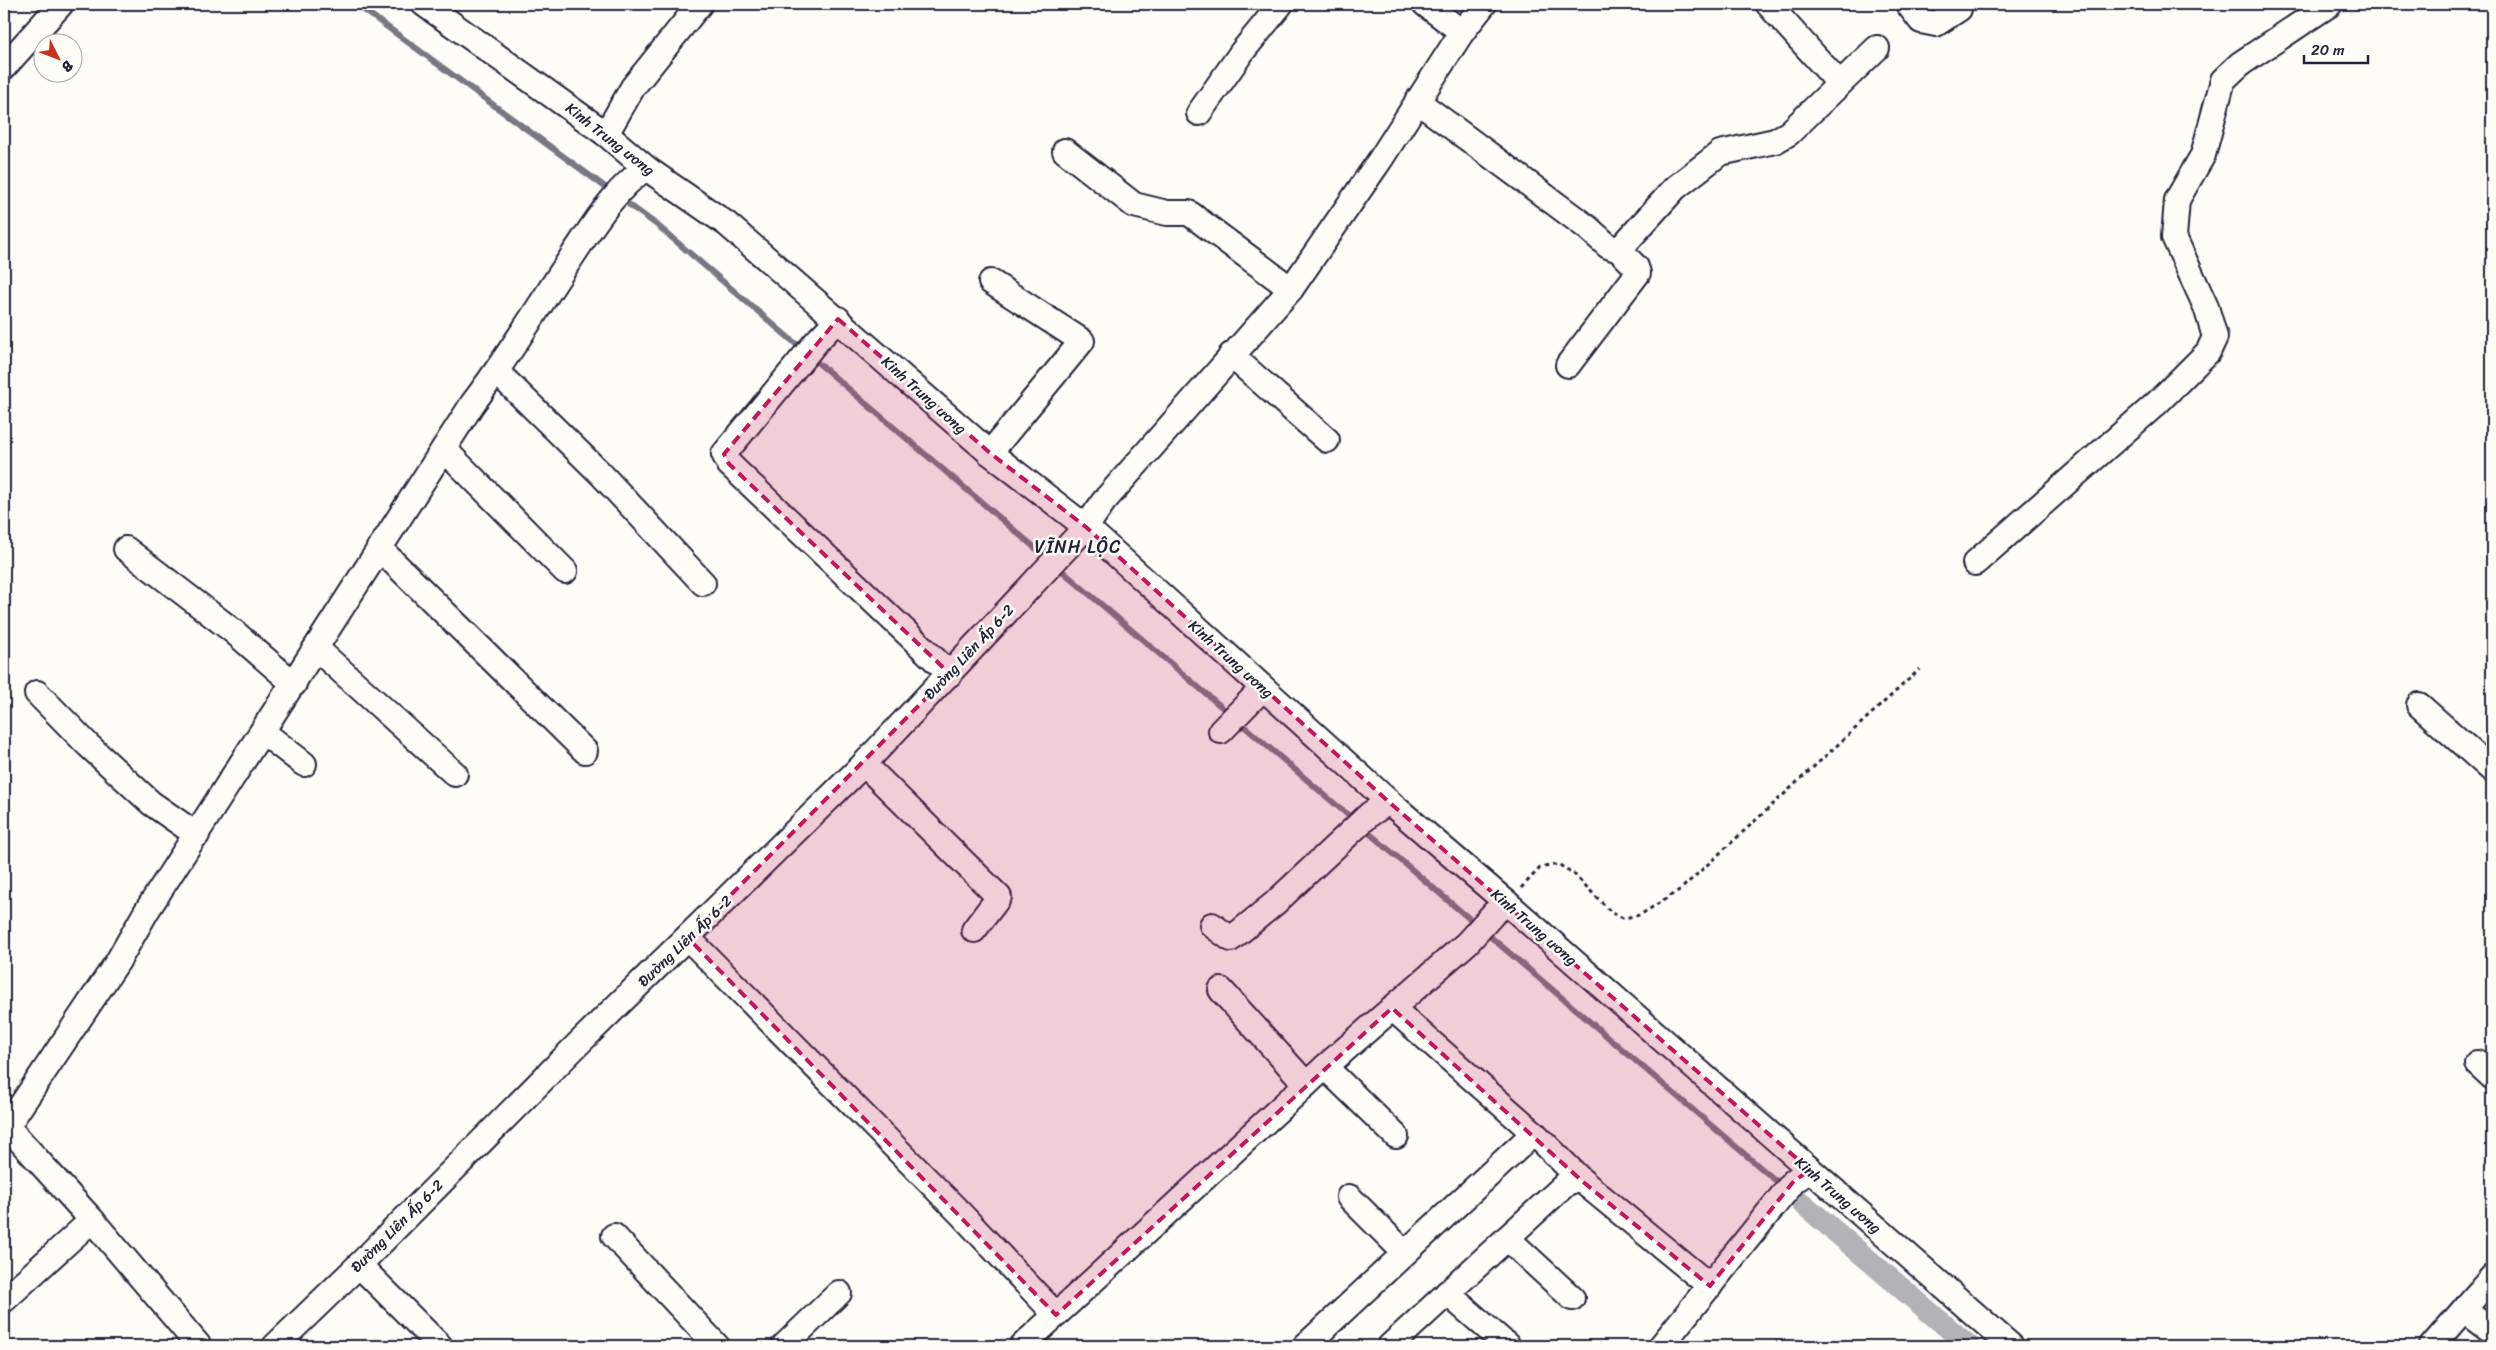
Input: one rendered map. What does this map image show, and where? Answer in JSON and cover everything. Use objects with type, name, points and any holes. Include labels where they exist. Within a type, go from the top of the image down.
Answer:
[{"type":"street","points":[[4,67],[61,4]]},
{"type":"street","name":"Kinh Trung ương","points":[[424,4],[606,134],[637,174],[727,224],[990,453],[1079,535],[1263,688],[1379,808],[1500,908],[1795,1183],[2011,1346]]},
{"type":"street","points":[[606,134],[633,87],[700,4]]},
{"type":"street","points":[[1199,113],[1242,52],[1281,4]]},
{"type":"street","points":[[1425,4],[1462,32]]},
{"type":"street","name":"Đường Liên Ấp 6-2","points":[[275,1346],[359,1265],[576,1046],[864,764],[1079,535],[1104,501],[1291,289],[1380,160],[1462,32],[1484,4]]},
{"type":"street","points":[[1768,4],[1839,83]]},
{"type":"street","points":[[1908,4],[1921,21],[1936,24],[1958,9]]},
{"type":"street","points":[[1975,563],[2157,403],[2208,352],[2215,336],[2206,307],[2174,237],[2176,200],[2203,155],[2223,80],[2240,64],[2330,4]]},
{"type":"street","points":[[1619,250],[1675,188],[1720,153],[1775,141],[1795,127],[1877,48]]},
{"type":"street","points":[[1418,101],[1588,228],[1608,246],[1619,250],[1636,267],[1638,273],[1568,365]]},
{"type":"street","points":[[1065,151],[1134,205],[1167,213],[1189,213],[1291,289]]},
{"type":"street","points":[[199,1346],[92,1220],[5,1127],[118,961],[146,912],[473,403],[497,372],[592,226],[637,174]]},
{"type":"street","points":[[990,453],[1082,341],[991,282]]},
{"type":"street","points":[[838,319],[817,341],[724,454],[950,674]]},
{"type":"street","points":[[1231,355],[1327,440]]},
{"type":"street","points":[[497,372],[601,474],[703,582]]},
{"type":"street","points":[[444,448],[565,571]]},
{"type":"street","points":[[379,548],[586,751]]},
{"type":"street","points":[[126,549],[233,630],[294,684]]},
{"type":"street","points":[[316,648],[455,774]]},
{"type":"street","points":[[1221,730],[1263,688]]},
{"type":"street","points":[[37,693],[88,745],[151,803],[197,835]]},
{"type":"street","points":[[2418,706],[2492,770]]},
{"type":"street","points":[[263,732],[304,764]]},
{"type":"street","points":[[864,764],[999,897],[974,930]]},
{"type":"street","points":[[1212,925],[1232,939],[1275,903],[1379,808]]},
{"type":"street","points":[[1022,1346],[1324,1067],[1468,943],[1500,908]]},
{"type":"street","points":[[688,938],[960,1213],[1056,1315]]},
{"type":"street","points":[[1221,990],[1306,1084]]},
{"type":"street","points":[[1392,1008],[1534,1133],[1582,1181],[1710,1286]]},
{"type":"street","points":[[1324,1067],[1396,1136]]},
{"type":"street","points":[[1305,1346],[1534,1133]]},
{"type":"street","points":[[1390,1346],[1569,1182],[1582,1181]]},
{"type":"street","points":[[1661,1346],[1795,1183]]},
{"type":"street","points":[[1348,1197],[1404,1252]]},
{"type":"street","points":[[4,1300],[92,1220]]},
{"type":"street","points":[[614,1236],[715,1345]]},
{"type":"street","points":[[1507,1238],[1572,1298]]},
{"type":"street","points":[[359,1265],[440,1346]]},
{"type":"street","points":[[2432,1346],[2492,1277]]},
{"type":"street","points":[[784,1346],[839,1293]]},
{"type":"street","points":[[1448,1293],[1508,1346]]},
{"type":"street","points":[[2464,1310],[2492,1331]]},
{"type":"path","points":[[1500,908],[1540,868],[1558,864],[1574,874],[1612,912],[1623,918],[1640,915],[1681,889],[1920,669]]},
{"type":"highlighted area","points":[[838,319],[990,453],[1086,527],[1389,802],[1810,1170],[1794,1181],[1710,1286],[1582,1181],[1392,1008],[1056,1315],[688,938],[950,674],[729,464],[724,454]]},
{"type":"waterway","points":[[356,4],[612,192]]},
{"type":"waterway","points":[[620,198],[657,225],[803,350]]},
{"type":"waterway","points":[[810,356],[1231,715]]},
{"type":"waterway","points":[[1238,721],[1802,1203]]},
{"type":"waterway","points":[[1802,1203],[1969,1346]]},
{"type":"district","name":"VĨNH LỘC","points":[[1078,547]]}]
